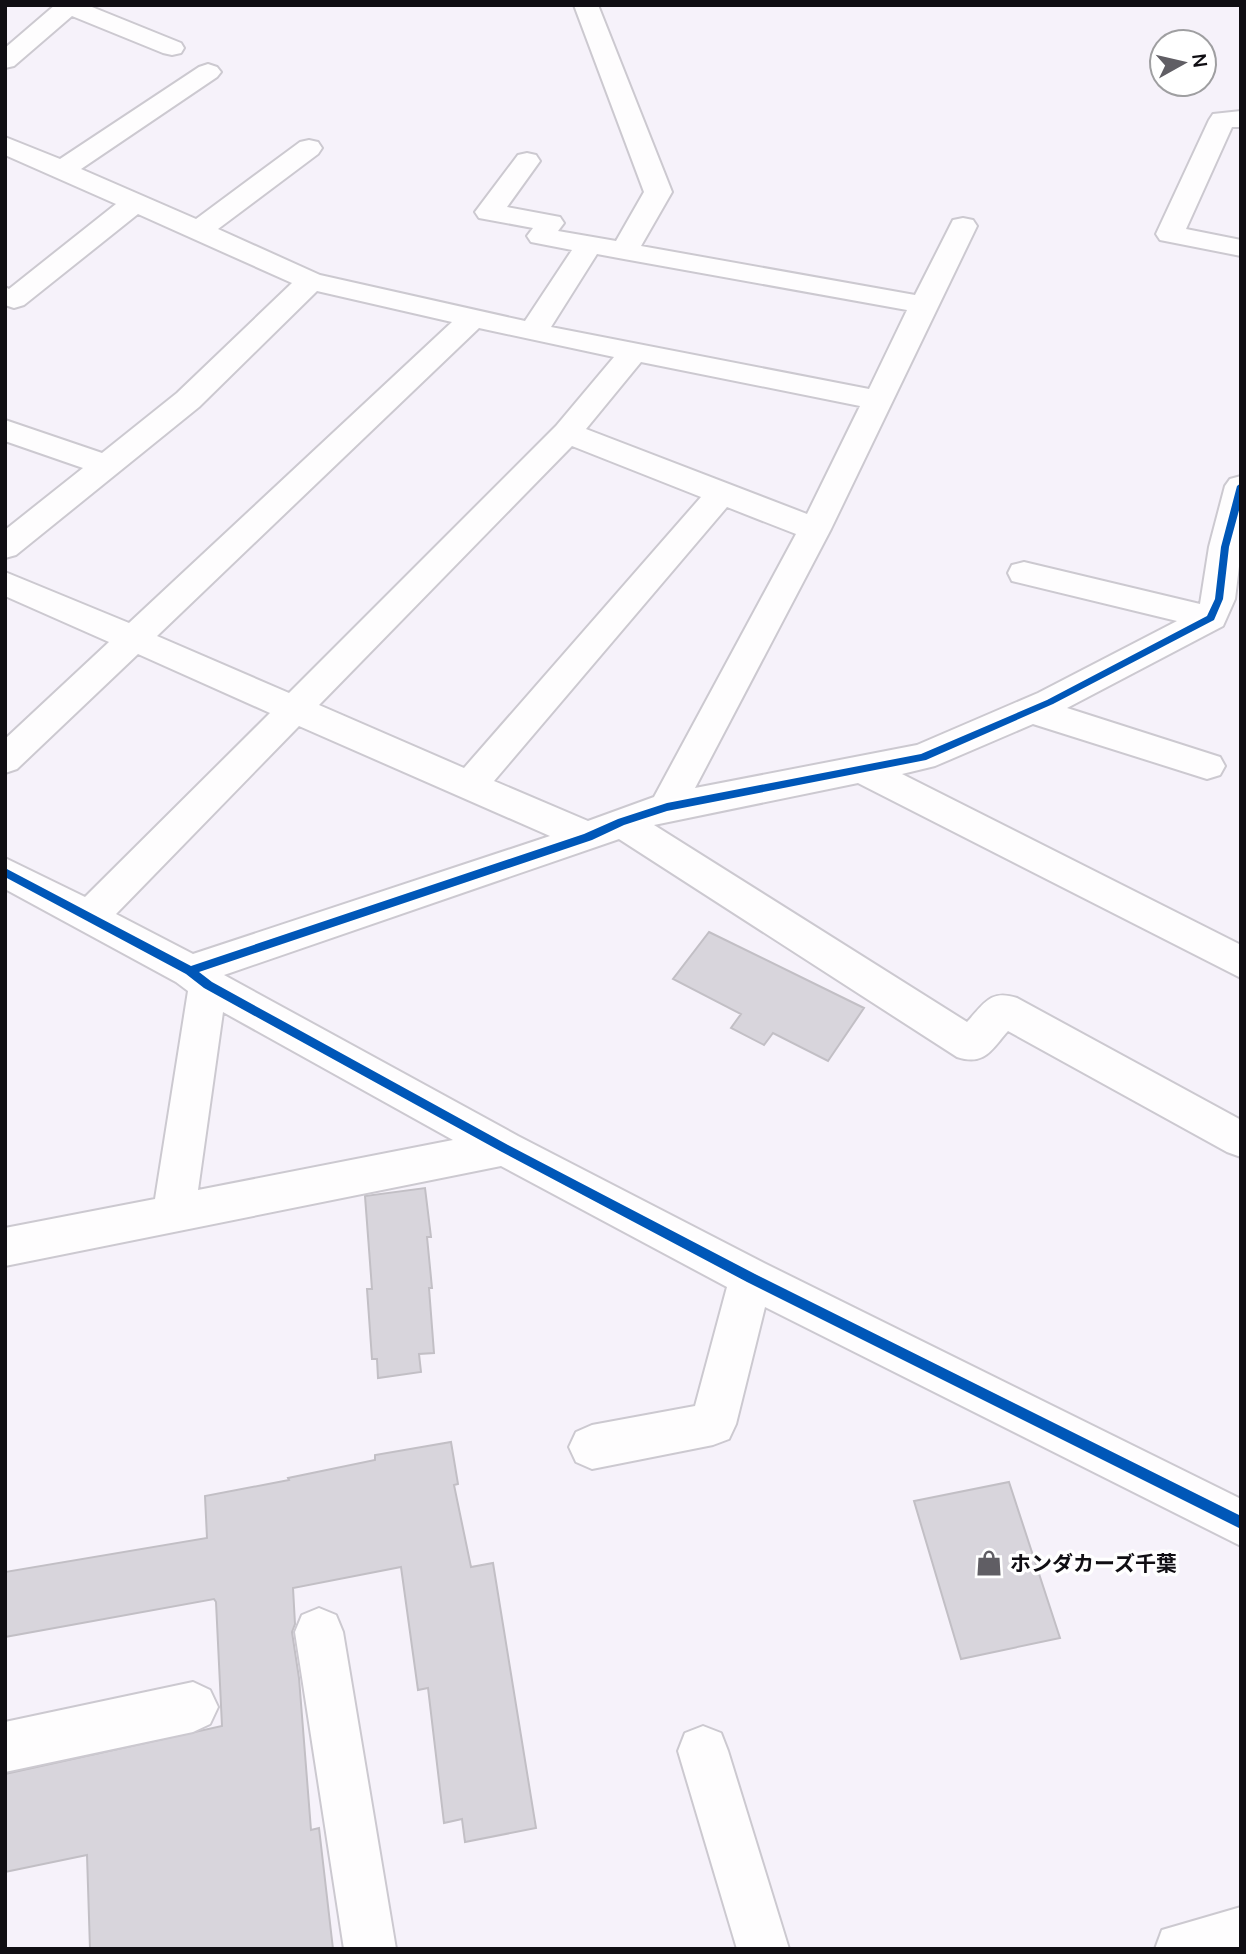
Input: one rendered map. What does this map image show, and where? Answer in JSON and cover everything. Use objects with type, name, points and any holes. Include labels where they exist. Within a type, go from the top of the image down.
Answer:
[{"type":"street","points":[[586,5],[658,192],[624,251]]},
{"type":"street","points":[[5,61],[70,6],[172,48]]},
{"type":"street","points":[[63,169],[208,72]]},
{"type":"street","points":[[1241,119],[1222,120],[1170,234],[1241,247]]},
{"type":"street","points":[[5,145],[311,281],[633,353],[878,400]]},
{"type":"street","points":[[199,230],[309,148]]},
{"type":"street","points":[[527,161],[489,212],[550,223],[541,236],[925,304]]},
{"type":"street","points":[[5,296],[14,299],[136,202]]},
{"type":"street","points":[[667,807],[815,529],[963,226]]},
{"type":"street","points":[[533,332],[589,245]]},
{"type":"street","points":[[5,547],[188,400],[311,281]]},
{"type":"street","points":[[5,760],[472,319]]},
{"type":"street","points":[[89,917],[567,433],[633,353]]},
{"type":"street","points":[[5,430],[105,465]]},
{"type":"street","points":[[567,433],[815,529]]},
{"type":"street","points":[[199,978],[667,807],[923,757],[1031,710],[1211,618],[1219,599],[1225,547],[1241,486]]},
{"type":"street","points":[[469,786],[721,494]]},
{"type":"street","points":[[1024,573],[1211,618]]},
{"type":"street","points":[[5,583],[469,786],[604,830],[971,1045],[1003,1009],[1241,1140]]},
{"type":"street","points":[[1031,710],[1207,766]]},
{"type":"street","points":[[861,769],[1241,963]]},
{"type":"street","points":[[5,872],[504,1149],[751,1278],[1241,1523]]},
{"type":"street","points":[[174,1213],[199,978]]},
{"type":"street","points":[[5,1247],[504,1149]]},
{"type":"street","points":[[592,1447],[713,1424],[751,1278]]},
{"type":"street","points":[[318,1632],[370,1949]]},
{"type":"street","points":[[5,1746],[193,1707]]},
{"type":"street","points":[[703,1751],[763,1949]]},
{"type":"street","points":[[1181,1949],[1241,1933]]},
{"type":"building","points":[[709,932],[864,1008],[828,1061],[773,1033],[764,1045],[731,1028],[741,1014],[673,979]]},
{"type":"building","points":[[425,1188],[431,1237],[427,1237],[434,1353],[419,1354],[421,1372],[378,1378],[377,1359],[372,1359],[367,1289],[372,1289],[365,1196]]},
{"type":"building","points":[[451,1442],[458,1484],[454,1485],[471,1567],[493,1563],[536,1828],[465,1842],[462,1819],[444,1823],[428,1688],[418,1690],[401,1567],[293,1588],[295,1624],[292,1632],[299,1678],[311,1830],[319,1828],[333,1949],[90,1949],[87,1855],[5,1872],[5,1774],[222,1726],[216,1602],[214,1599],[5,1637],[5,1572],[207,1538],[205,1496],[375,1460],[375,1455]]},
{"type":"building","points":[[1009,1482],[1060,1638],[961,1659],[914,1501]]},
{"type":"cycle path","points":[[190,971],[588,837],[621,822],[667,807],[923,757],[1050,702],[1211,618],[1219,599],[1225,547],[1241,486]]},
{"type":"cycle path","points":[[5,872],[190,971],[208,985],[504,1148],[751,1278],[1241,1523]]},
{"type":"place","name":"ホンダカーズ千葉","points":[[989,1563]]}]
